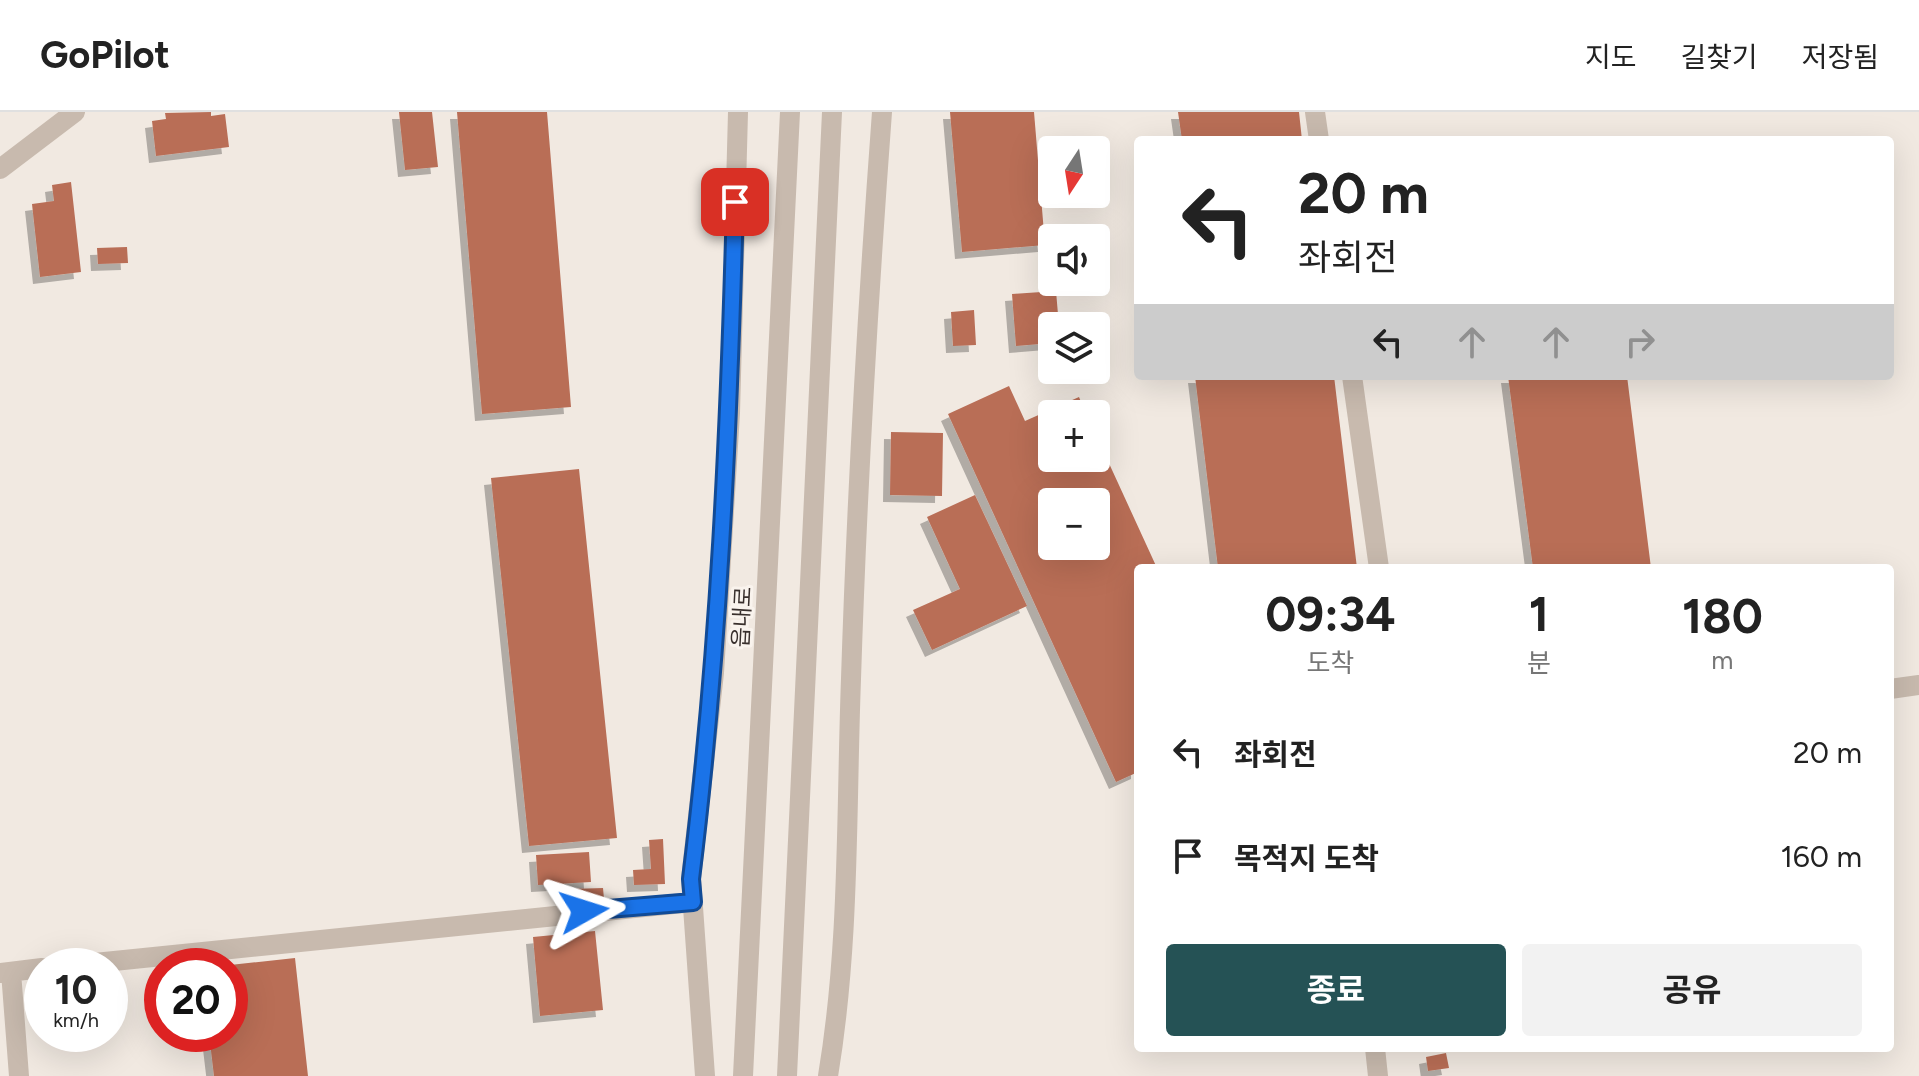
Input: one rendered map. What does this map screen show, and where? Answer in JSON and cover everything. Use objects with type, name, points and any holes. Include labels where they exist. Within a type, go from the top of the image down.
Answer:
[{"type":"street","points":[[0,169],[75,112]]},
{"type":"street","points":[[705,1076],[691,879],[714,673],[730,413],[738,112]]},
{"type":"street","name":"읍내로","points":[[743,1076],[790,112]]},
{"type":"street","points":[[787,1076],[832,112]]},
{"type":"street","points":[[828,1076],[837,1023],[848,892],[848,751],[857,495],[882,112]]},
{"type":"street","points":[[1315,112],[1318,136]]},
{"type":"street","points":[[1353,380],[1378,564]]},
{"type":"street","points":[[1894,688],[1919,685]]},
{"type":"street","points":[[128,960],[693,902]]},
{"type":"street","points":[[5,972],[19,1076]]},
{"type":"street","points":[[1375,1052],[1378,1076]]},
{"type":"building","points":[[211,112],[211,116],[225,114],[229,147],[156,156],[152,121],[166,119],[165,113]]},
{"type":"building","points":[[399,112],[432,112],[438,167],[405,170]]},
{"type":"building","points":[[457,112],[547,112],[571,407],[482,414]]},
{"type":"building","points":[[950,112],[1034,112],[1038,208],[1042,208],[1043,224],[1038,224],[1038,246],[962,252]]},
{"type":"building","points":[[1178,112],[1299,112],[1302,136],[1181,136]]},
{"type":"building","points":[[71,182],[81,272],[40,277],[32,204],[54,201],[52,185]]},
{"type":"building","points":[[127,247],[128,263],[98,264],[97,248]]},
{"type":"building","points":[[1038,292],[1038,296],[1056,296],[1058,312],[1038,312],[1038,344],[1016,346],[1012,294]]},
{"type":"building","points":[[974,310],[976,345],[953,346],[951,312]]},
{"type":"building","points":[[1195,380],[1334,380],[1357,564],[1218,564]]},
{"type":"building","points":[[1509,380],[1628,380],[1650,564],[1532,564]]},
{"type":"building","points":[[1009,386],[1025,421],[1038,415],[1038,472],[1110,472],[1110,466],[1155,564],[1134,564],[1134,774],[1116,782],[948,414]]},
{"type":"building","points":[[891,432],[943,433],[942,496],[890,495]]},
{"type":"building","points":[[579,469],[617,838],[529,846],[491,478]]},
{"type":"building","points":[[975,495],[1027,606],[932,650],[913,610],[960,589],[927,517]]},
{"type":"building","points":[[663,839],[665,884],[634,885],[633,870],[651,869],[649,840]]},
{"type":"building","points":[[589,852],[591,882],[538,885],[536,855]]},
{"type":"building","points":[[603,888],[604,899],[572,901],[571,889]]},
{"type":"building","points":[[595,931],[603,1010],[540,1016],[533,937]]},
{"type":"building","points":[[295,958],[308,1076],[214,1076],[211,1052],[248,1052],[248,963]]},
{"type":"building","points":[[1446,1053],[1449,1068],[1428,1071],[1426,1057]]},
{"type":"route","points":[[584,911],[693,902],[691,879],[709,734],[730,413],[735,202]]}]
